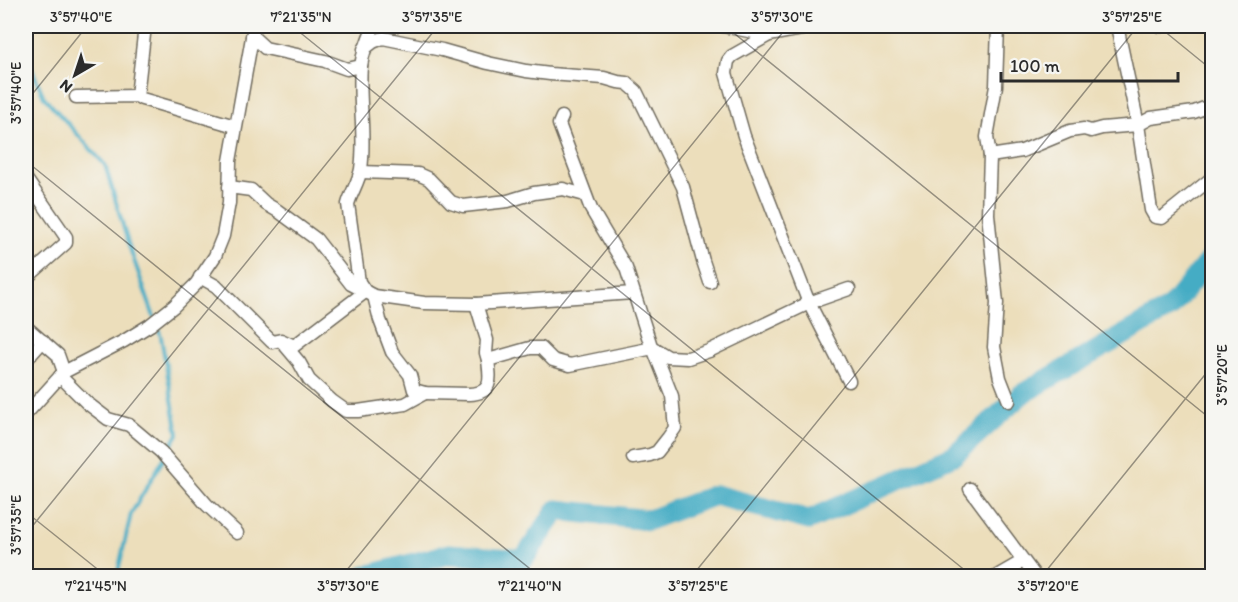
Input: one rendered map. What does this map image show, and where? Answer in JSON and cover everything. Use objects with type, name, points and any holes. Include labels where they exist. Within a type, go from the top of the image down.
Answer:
[{"type":"street","points":[[137,96],[145,26]]},
{"type":"street","points":[[374,26],[364,49],[362,66],[361,172],[348,204],[359,282],[370,294],[392,352],[410,375],[414,390],[424,393],[476,393],[488,386],[490,382],[487,340],[476,304]]},
{"type":"street","points":[[723,26],[769,35]]},
{"type":"street","points":[[818,26],[769,35],[732,56],[728,61],[726,73],[744,136],[809,303],[849,381]]},
{"type":"street","points":[[998,26],[996,86],[987,137],[990,156],[988,214],[997,303],[994,347],[1000,378],[1009,401]]},
{"type":"street","points":[[1117,26],[1138,125],[1151,210],[1155,217],[1162,218],[1212,178]]},
{"type":"street","points":[[253,31],[265,48],[325,61],[347,69],[362,66]]},
{"type":"street","points":[[26,412],[62,374],[124,341],[150,325],[174,306],[196,284],[215,255],[223,236],[229,203],[230,161],[253,31]]},
{"type":"street","points":[[364,49],[384,38],[526,71],[604,78],[627,83],[636,91],[683,188],[710,282]]},
{"type":"street","points":[[76,97],[137,96],[235,126]]},
{"type":"street","points":[[990,156],[1022,151],[1070,131],[1084,129],[1091,131],[1138,125],[1151,118],[1194,112],[1212,105]]},
{"type":"street","points":[[562,117],[559,124],[585,195],[626,268],[651,346],[672,396],[675,428],[657,452],[633,458]]},
{"type":"street","points":[[361,172],[418,174],[429,179],[451,202],[463,206],[508,201],[534,193],[563,189],[585,195]]},
{"type":"street","points":[[26,179],[66,237],[66,243],[26,277]]},
{"type":"street","points":[[229,187],[251,190],[266,204],[315,239],[351,284],[370,294],[424,303],[476,304],[633,292]]},
{"type":"street","points":[[200,277],[216,286],[272,342],[281,340],[294,346],[370,294]]},
{"type":"street","points":[[488,360],[530,348],[541,348],[553,360],[570,365],[653,348],[668,357],[688,358],[709,351],[809,303],[849,289]]},
{"type":"street","points":[[26,327],[58,355],[62,374],[87,403],[108,419],[129,425],[161,452],[207,505],[237,533]]},
{"type":"street","points":[[281,340],[299,362],[309,380],[346,411],[405,404],[424,393]]},
{"type":"street","points":[[26,360],[43,341]]},
{"type":"street","points":[[970,489],[1035,576]]},
{"type":"street","points":[[997,576],[1023,561]]},
{"type":"waterway","points":[[26,56],[44,97],[105,165],[129,246],[154,317]]},
{"type":"waterway","points":[[366,576],[449,554],[523,560],[557,510],[649,520],[715,495],[809,520],[954,455],[1022,394],[1170,308],[1212,257]]},
{"type":"waterway","points":[[117,576],[131,514],[178,434],[157,324]]}]
